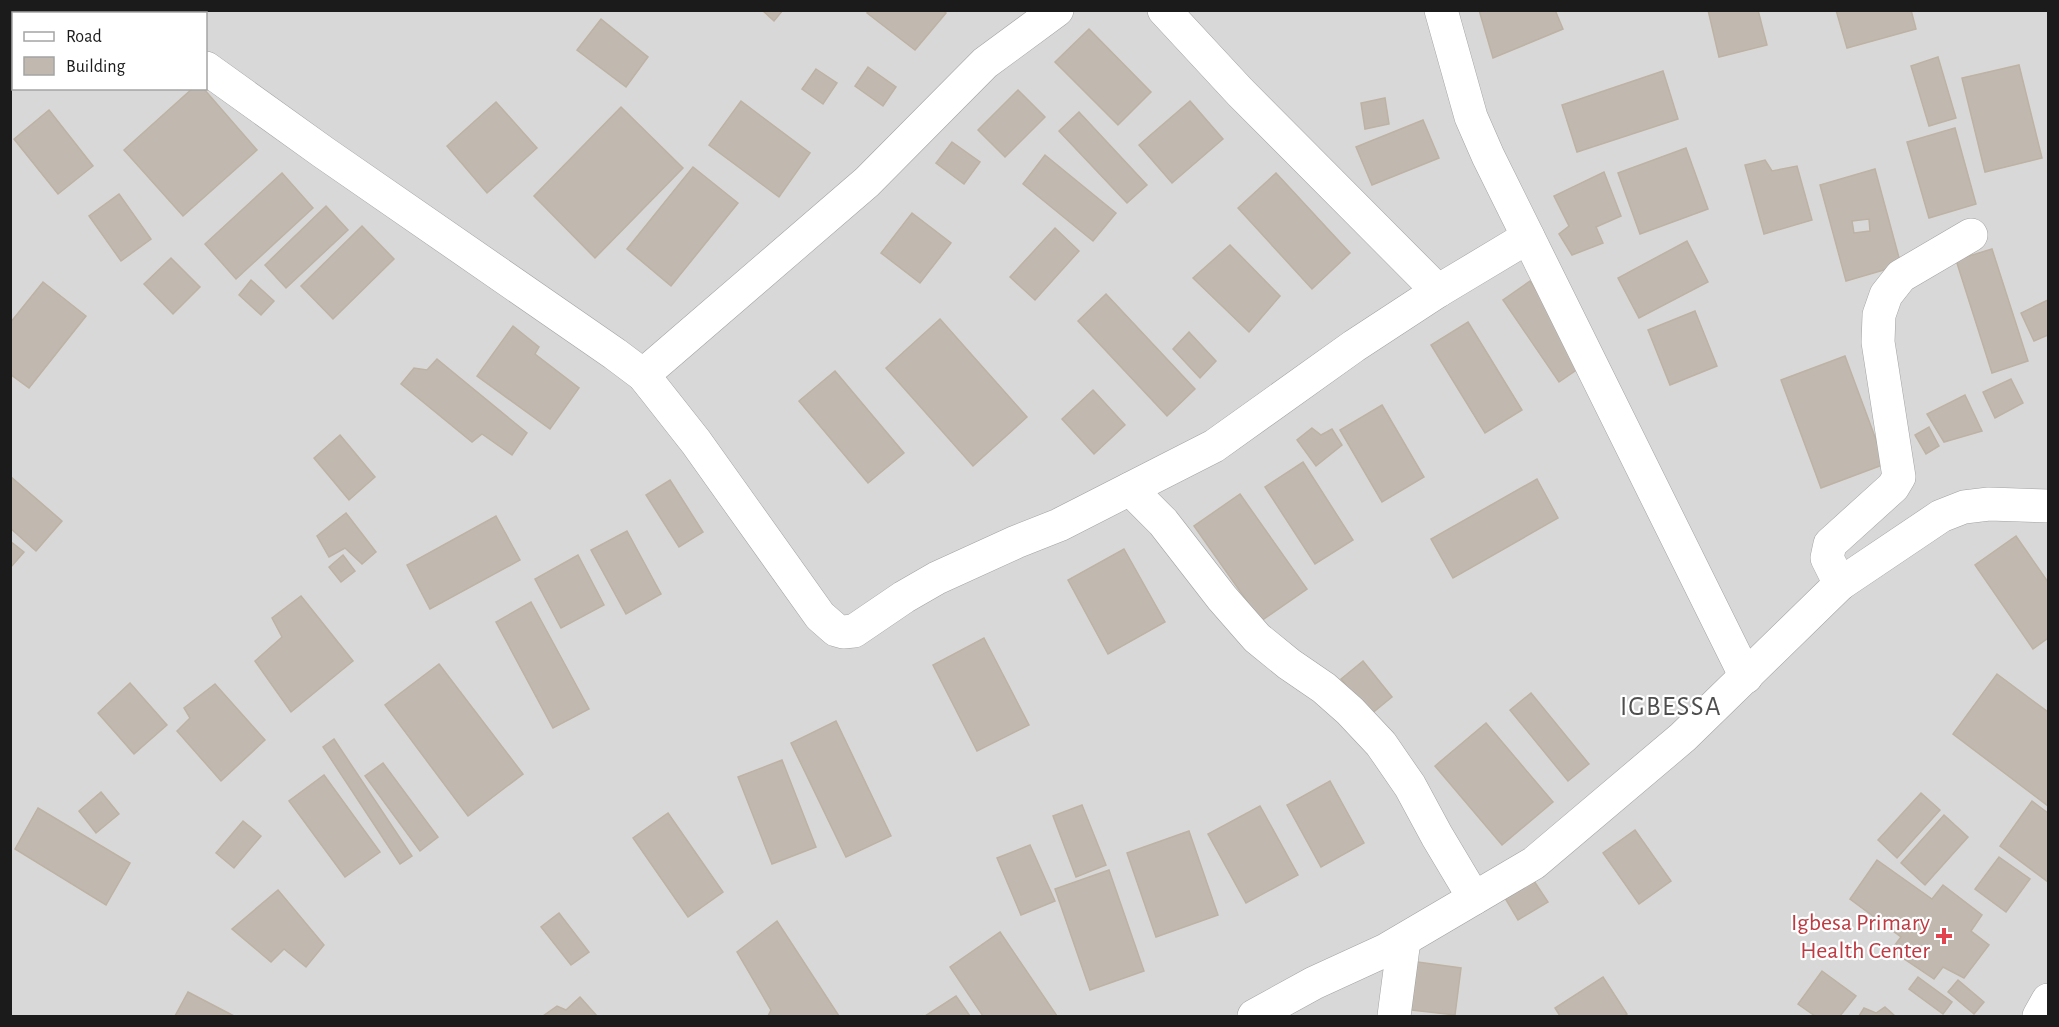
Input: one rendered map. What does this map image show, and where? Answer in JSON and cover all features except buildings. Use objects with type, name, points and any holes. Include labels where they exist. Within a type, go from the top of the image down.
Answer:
[{"type":"street","points":[[643,375],[867,182],[985,63],[1057,10]]},
{"type":"street","points":[[1164,10],[1240,92],[1438,291]]},
{"type":"street","points":[[1441,10],[1471,117],[1746,677]]},
{"type":"street","points":[[207,69],[643,375],[696,442],[820,616],[836,630],[843,632],[854,631],[862,627],[904,597],[937,578],[1059,525],[1214,446],[1354,346],[1438,291],[1528,237]]},
{"type":"street","points":[[1839,584],[1827,558],[1830,544],[1893,487],[1899,477],[1878,342],[1879,315],[1886,295],[1901,276],[1971,236]]},
{"type":"street","points":[[1130,489],[1163,522],[1222,598],[1257,638],[1324,688],[1350,711],[1381,744],[1410,786],[1474,898]]},
{"type":"street","points":[[1254,1017],[1314,983],[1404,940],[1542,856],[1683,737],[1839,584],[1941,516],[1964,507],[1989,504],[2049,506]]},
{"type":"street","points":[[1394,1017],[1404,940]]},
{"type":"street","points":[[2039,1017],[2049,1000]]},
{"type":"shaded area","points":[[11,11],[2048,11],[2048,1016],[11,1016]]},
{"type":"place","name":"Igbesa Primary Health Center","points":[[1944,936]]},
{"type":"district","name":"IGBESSA","points":[[1671,706]]}]
